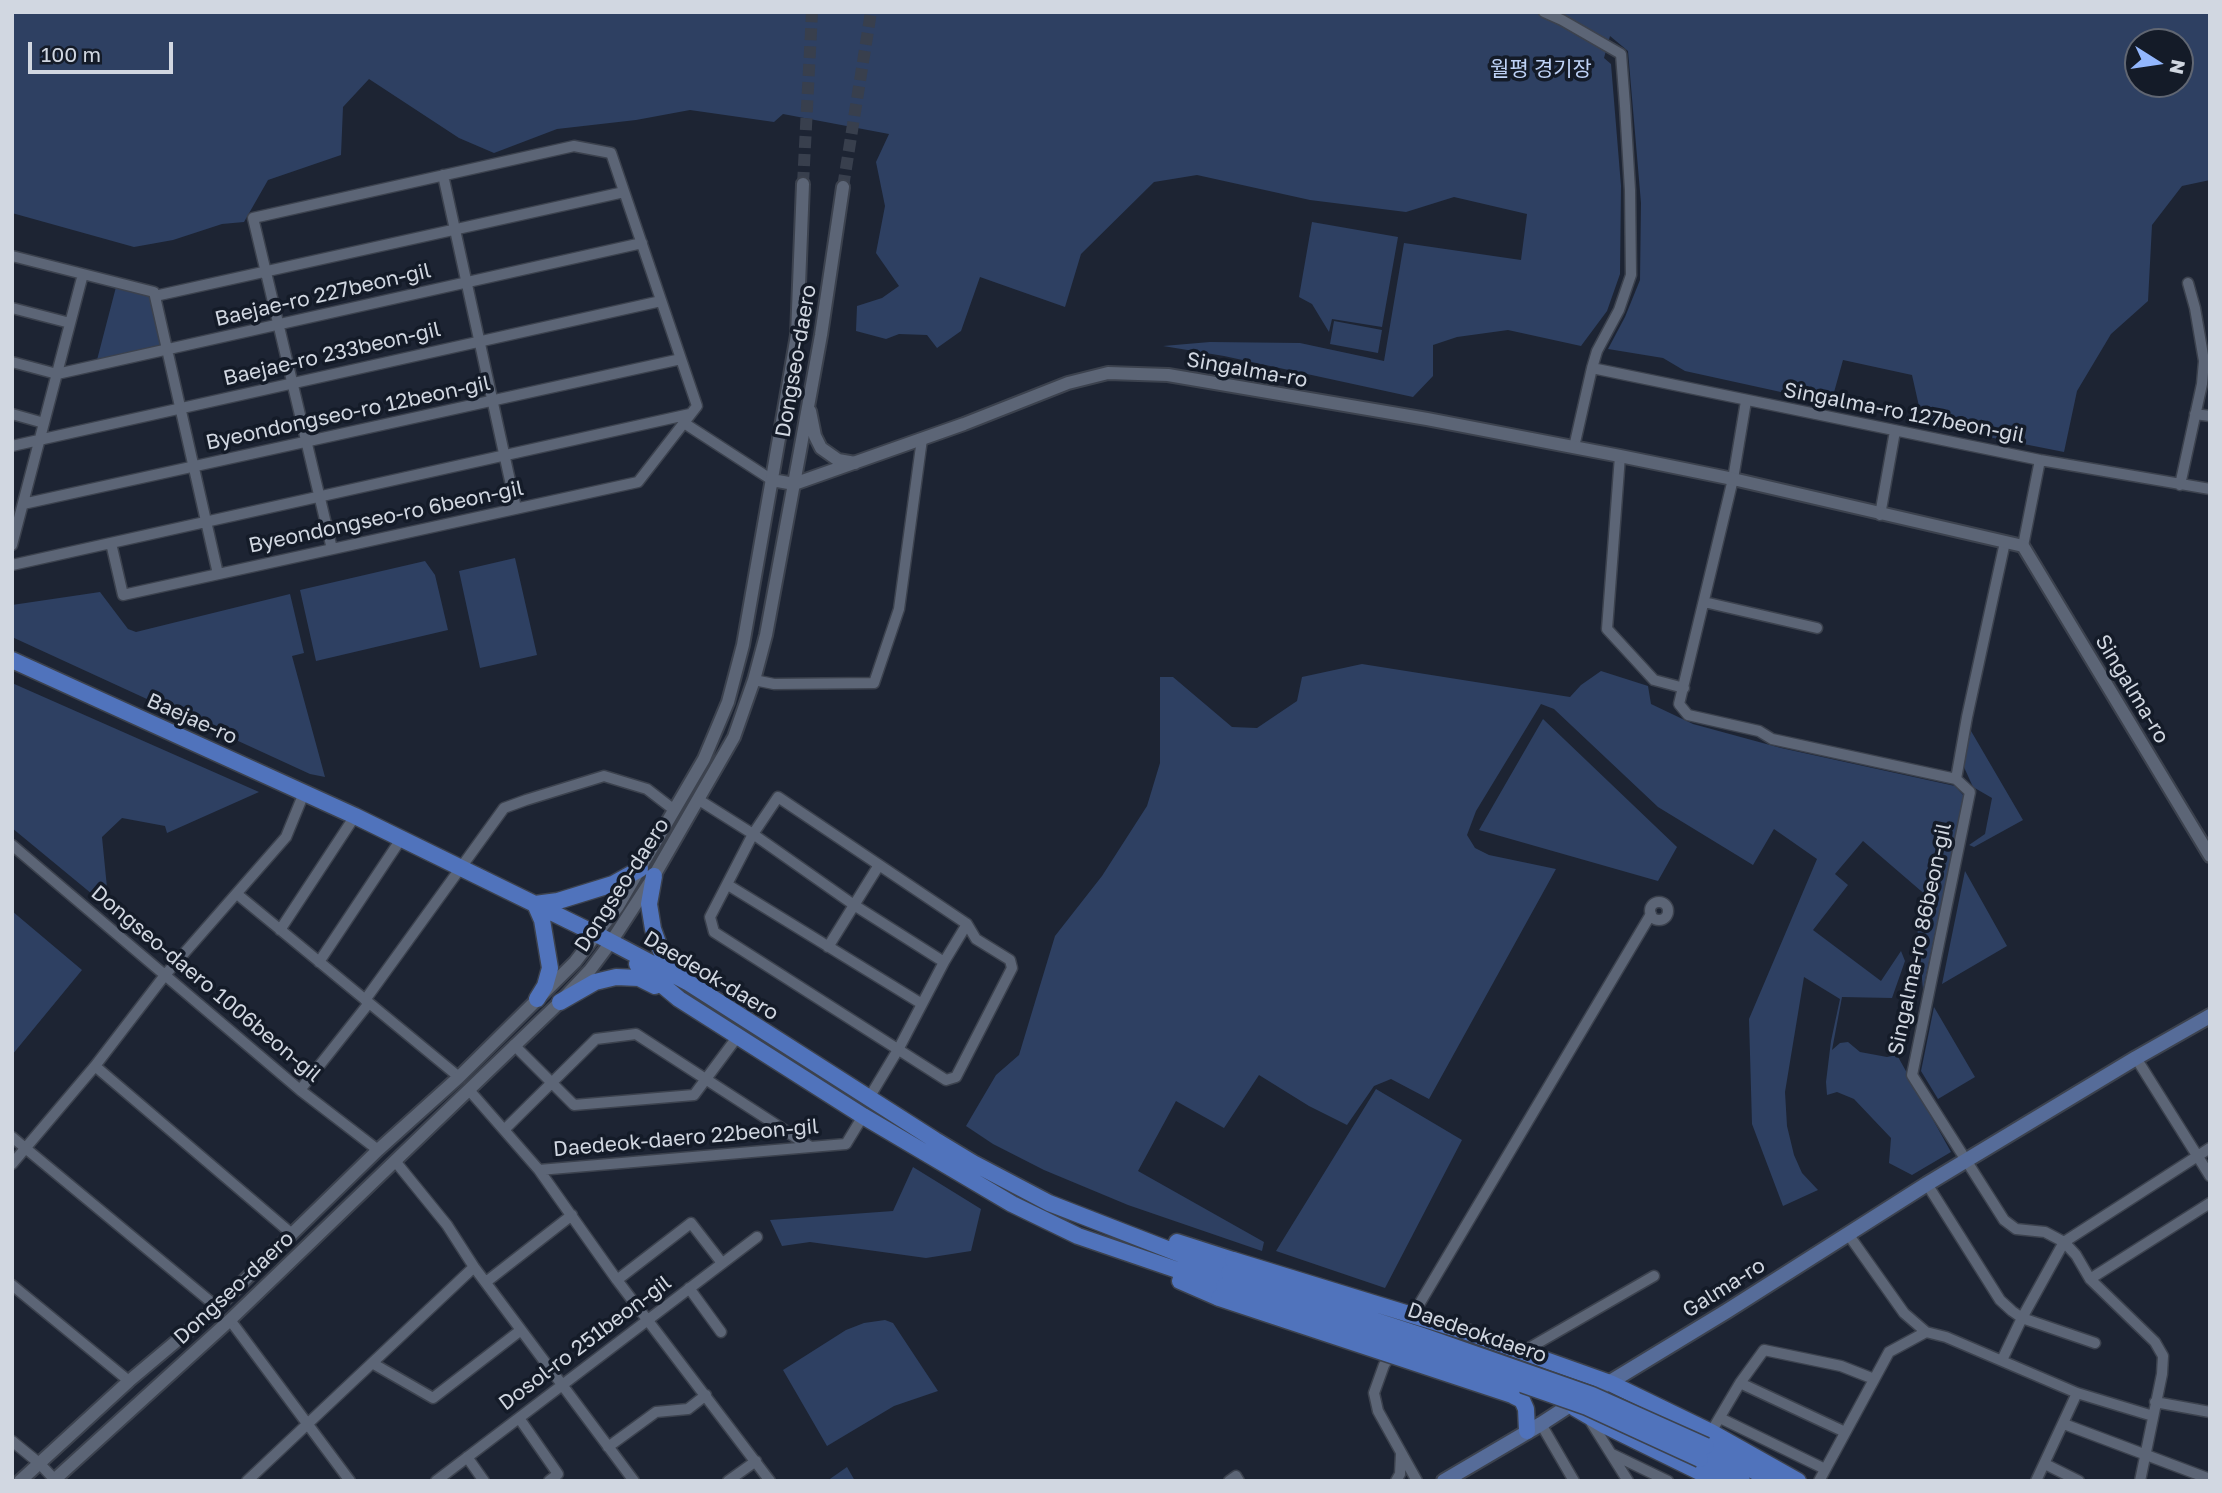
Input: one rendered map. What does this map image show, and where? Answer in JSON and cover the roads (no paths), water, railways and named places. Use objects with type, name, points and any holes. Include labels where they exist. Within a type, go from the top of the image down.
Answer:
[{"type":"main road","name":"Baejae-ro","points":[[12,660],[355,816],[605,938]]},
{"type":"main road","points":[[537,999],[545,986],[550,968],[542,920],[535,904],[558,901],[647,872],[649,904],[661,951],[689,983]]},
{"type":"main road","name":"Daedeok-daero","points":[[605,938],[689,983],[974,1163],[1049,1203],[1165,1247],[1226,1279]]},
{"type":"main road","name":"Daedeok-daero","points":[[605,938],[679,999],[965,1179],[1043,1220],[1115,1250],[1160,1264],[1226,1279]]},
{"type":"main road","points":[[560,1002],[595,982],[616,977],[639,978],[679,999]]},
{"type":"main road","name":"Galma-ro","points":[[1444,1481],[1610,1382],[1927,1184],[2210,1016]]},
{"type":"main road","points":[[1226,1279],[1464,1331],[1610,1382],[1709,1439],[1773,1481]]},
{"type":"main road","points":[[1226,1279],[1512,1395],[1522,1400],[1534,1428]]},
{"type":"main road","name":"Daedeokdaero","points":[[1226,1279],[1587,1406],[1709,1439]]},
{"type":"main road","points":[[1570,1405],[1604,1425],[1718,1481]]},
{"type":"main road","points":[[1709,1439],[1742,1481]]},
{"type":"main road","points":[[1709,1439],[1798,1481]]},
{"type":"street","points":[[1544,12],[1621,54],[1630,190],[1631,275],[1619,310],[1597,352],[1574,447]]},
{"type":"street","points":[[332,549],[253,218],[574,146],[611,153],[696,406],[687,419],[772,481],[794,484]]},
{"type":"street","points":[[443,175],[516,508]]},
{"type":"street","name":"Dongseo-daero","points":[[647,872],[673,809],[704,760],[728,702],[746,631],[797,335],[803,184]]},
{"type":"street","name":"Dongseo-daero","points":[[54,1480],[230,1320],[560,1002],[590,970],[605,938],[647,872],[699,800],[734,737],[766,635],[821,335],[843,187]]},
{"type":"street","points":[[155,296],[624,191]]},
{"type":"street","name":"Baejae-ro 227beon-gil","points":[[12,362],[57,374],[642,243]]},
{"type":"street","points":[[12,256],[154,292],[218,574]]},
{"type":"street","points":[[12,545],[83,274]]},
{"type":"street","points":[[2180,485],[2202,384],[2204,361],[2188,283]]},
{"type":"street","name":"Baejae-ro 233beon-gil","points":[[12,446],[661,301]]},
{"type":"street","points":[[12,307],[70,323]]},
{"type":"street","name":"Byeondongseo-ro 12beon-gil","points":[[23,504],[681,359]]},
{"type":"street","name":"Singalma-ro 127beon-gil","points":[[1592,368],[2040,460],[2210,489]]},
{"type":"street","name":"Singalma-ro","points":[[794,484],[922,439],[1052,387],[1108,373],[1168,375],[1427,419],[1620,456],[1733,479],[2023,546],[2209,853]]},
{"type":"street","points":[[1746,401],[1733,479],[1679,704],[1688,715],[1759,731],[1772,739],[1956,779],[2005,542]]},
{"type":"street","points":[[809,404],[815,436],[821,448],[838,460],[855,463]]},
{"type":"street","points":[[12,414],[44,423]]},
{"type":"street","points":[[2195,414],[2210,416]]},
{"type":"street","name":"Byeondongseo-ro 6beon-gil","points":[[12,565],[505,456],[687,419]]},
{"type":"street","name":"Byeondongseo-ro 6beon-gil","points":[[111,543],[123,595],[638,481],[687,419]]},
{"type":"street","points":[[1880,515],[1895,431]]},
{"type":"street","points":[[754,680],[774,684],[874,683],[899,609],[922,439]]},
{"type":"street","points":[[1620,456],[1607,629],[1654,680],[1684,688]]},
{"type":"street","points":[[2023,546],[2040,460]]},
{"type":"street","points":[[1704,602],[1817,628]]},
{"type":"street","points":[[300,1090],[367,1001],[504,808],[604,776],[647,789],[673,809]]},
{"type":"street","name":"Singalma-ro 86beon-gil","points":[[1956,779],[1970,792],[1912,1075],[2004,1220],[2016,1229],[2045,1232],[2064,1242]]},
{"type":"street","points":[[12,1164],[95,1066],[166,975],[286,837],[304,793]]},
{"type":"street","points":[[778,797],[879,865],[967,924],[976,939],[1010,960],[1012,968],[956,1077],[946,1080],[900,1048],[714,932],[710,917],[752,834],[778,797]]},
{"type":"street","points":[[699,800],[944,962]]},
{"type":"street","points":[[280,930],[355,816]]},
{"type":"street","points":[[319,962],[401,839]]},
{"type":"street","name":"Dongseo-daero 1006beon-gil","points":[[12,845],[300,1090],[378,1150]]},
{"type":"street","points":[[828,947],[879,865]]},
{"type":"street","points":[[728,886],[922,1004]]},
{"type":"street","points":[[237,894],[459,1077]]},
{"type":"street","points":[[1417,1481],[1378,1411],[1374,1393],[1384,1365],[1651,914]]},
{"type":"street","points":[[869,1098],[900,1048],[944,962],[967,924]]},
{"type":"street","name":"Dongseo-daero","points":[[20,1481],[129,1381],[217,1307],[378,1150],[459,1077],[575,962],[605,938]]},
{"type":"street","points":[[505,1129],[596,1039],[636,1034],[809,1146]]},
{"type":"street","points":[[514,1045],[574,1105],[694,1095],[738,1036]]},
{"type":"street","points":[[2136,1058],[2210,1176]]},
{"type":"street","points":[[95,1066],[292,1234]]},
{"type":"street","points":[[470,1090],[539,1170],[617,1280],[770,1481]]},
{"type":"street","name":"Daedeok-daero 22beon-gil","points":[[539,1170],[846,1143],[863,1116]]},
{"type":"street","points":[[12,1137],[217,1307]]},
{"type":"street","points":[[2002,1360],[2064,1242],[2210,1148]]},
{"type":"street","points":[[395,1161],[447,1225],[474,1267],[634,1481]]},
{"type":"street","points":[[1927,1184],[2000,1300],[2022,1318],[2095,1343]]},
{"type":"street","points":[[2090,1279],[2210,1203]]},
{"type":"street","points":[[486,1282],[572,1215]]},
{"type":"street","points":[[617,1280],[691,1223],[722,1263]]},
{"type":"street","points":[[1848,1234],[1904,1313],[1926,1332],[1946,1337],[2077,1394],[2152,1416]]},
{"type":"street","name":"Dosol-ro 251beon-gil","points":[[436,1481],[757,1237]]},
{"type":"street","points":[[2064,1242],[2076,1255],[2090,1279],[2155,1342],[2163,1356],[2162,1374],[2140,1481]]},
{"type":"street","points":[[247,1481],[474,1267]]},
{"type":"street","points":[[1524,1351],[1654,1276]]},
{"type":"street","points":[[12,1285],[129,1381]]},
{"type":"street","points":[[689,1288],[721,1332]]},
{"type":"street","points":[[230,1320],[350,1481]]},
{"type":"street","points":[[372,1363],[433,1398],[521,1329]]},
{"type":"street","points":[[1818,1481],[1889,1352],[1926,1332]]},
{"type":"street","points":[[1825,1469],[1709,1439],[1740,1383],[1764,1350],[1841,1366],[1874,1379]]},
{"type":"street","points":[[1740,1383],[1845,1432]]},
{"type":"street","points":[[2036,1481],[2077,1394]]},
{"type":"street","points":[[608,1447],[656,1412],[688,1409],[706,1395]]},
{"type":"street","points":[[2155,1402],[2210,1412]]},
{"type":"street","points":[[519,1418],[558,1474],[549,1481]]},
{"type":"street","points":[[1591,1422],[1628,1481]]},
{"type":"street","points":[[2064,1424],[2210,1479]]},
{"type":"street","points":[[1534,1428],[1574,1481]]},
{"type":"street","points":[[12,1441],[39,1463],[54,1480]]},
{"type":"street","points":[[1396,1481],[1400,1474],[1401,1452]]},
{"type":"street","points":[[1612,1453],[1668,1481]]},
{"type":"street","points":[[467,1457],[484,1481]]},
{"type":"street","points":[[728,1481],[756,1461]]},
{"type":"street","points":[[2045,1464],[2079,1481]]},
{"type":"street","points":[[1229,1481],[1236,1476],[1239,1481]]},
{"type":"tunnel","points":[[803,184],[812,12]]},
{"type":"tunnel","points":[[843,187],[871,12]]},
{"type":"park label","name":"월평 경기장","points":[[1541,69]]}]
